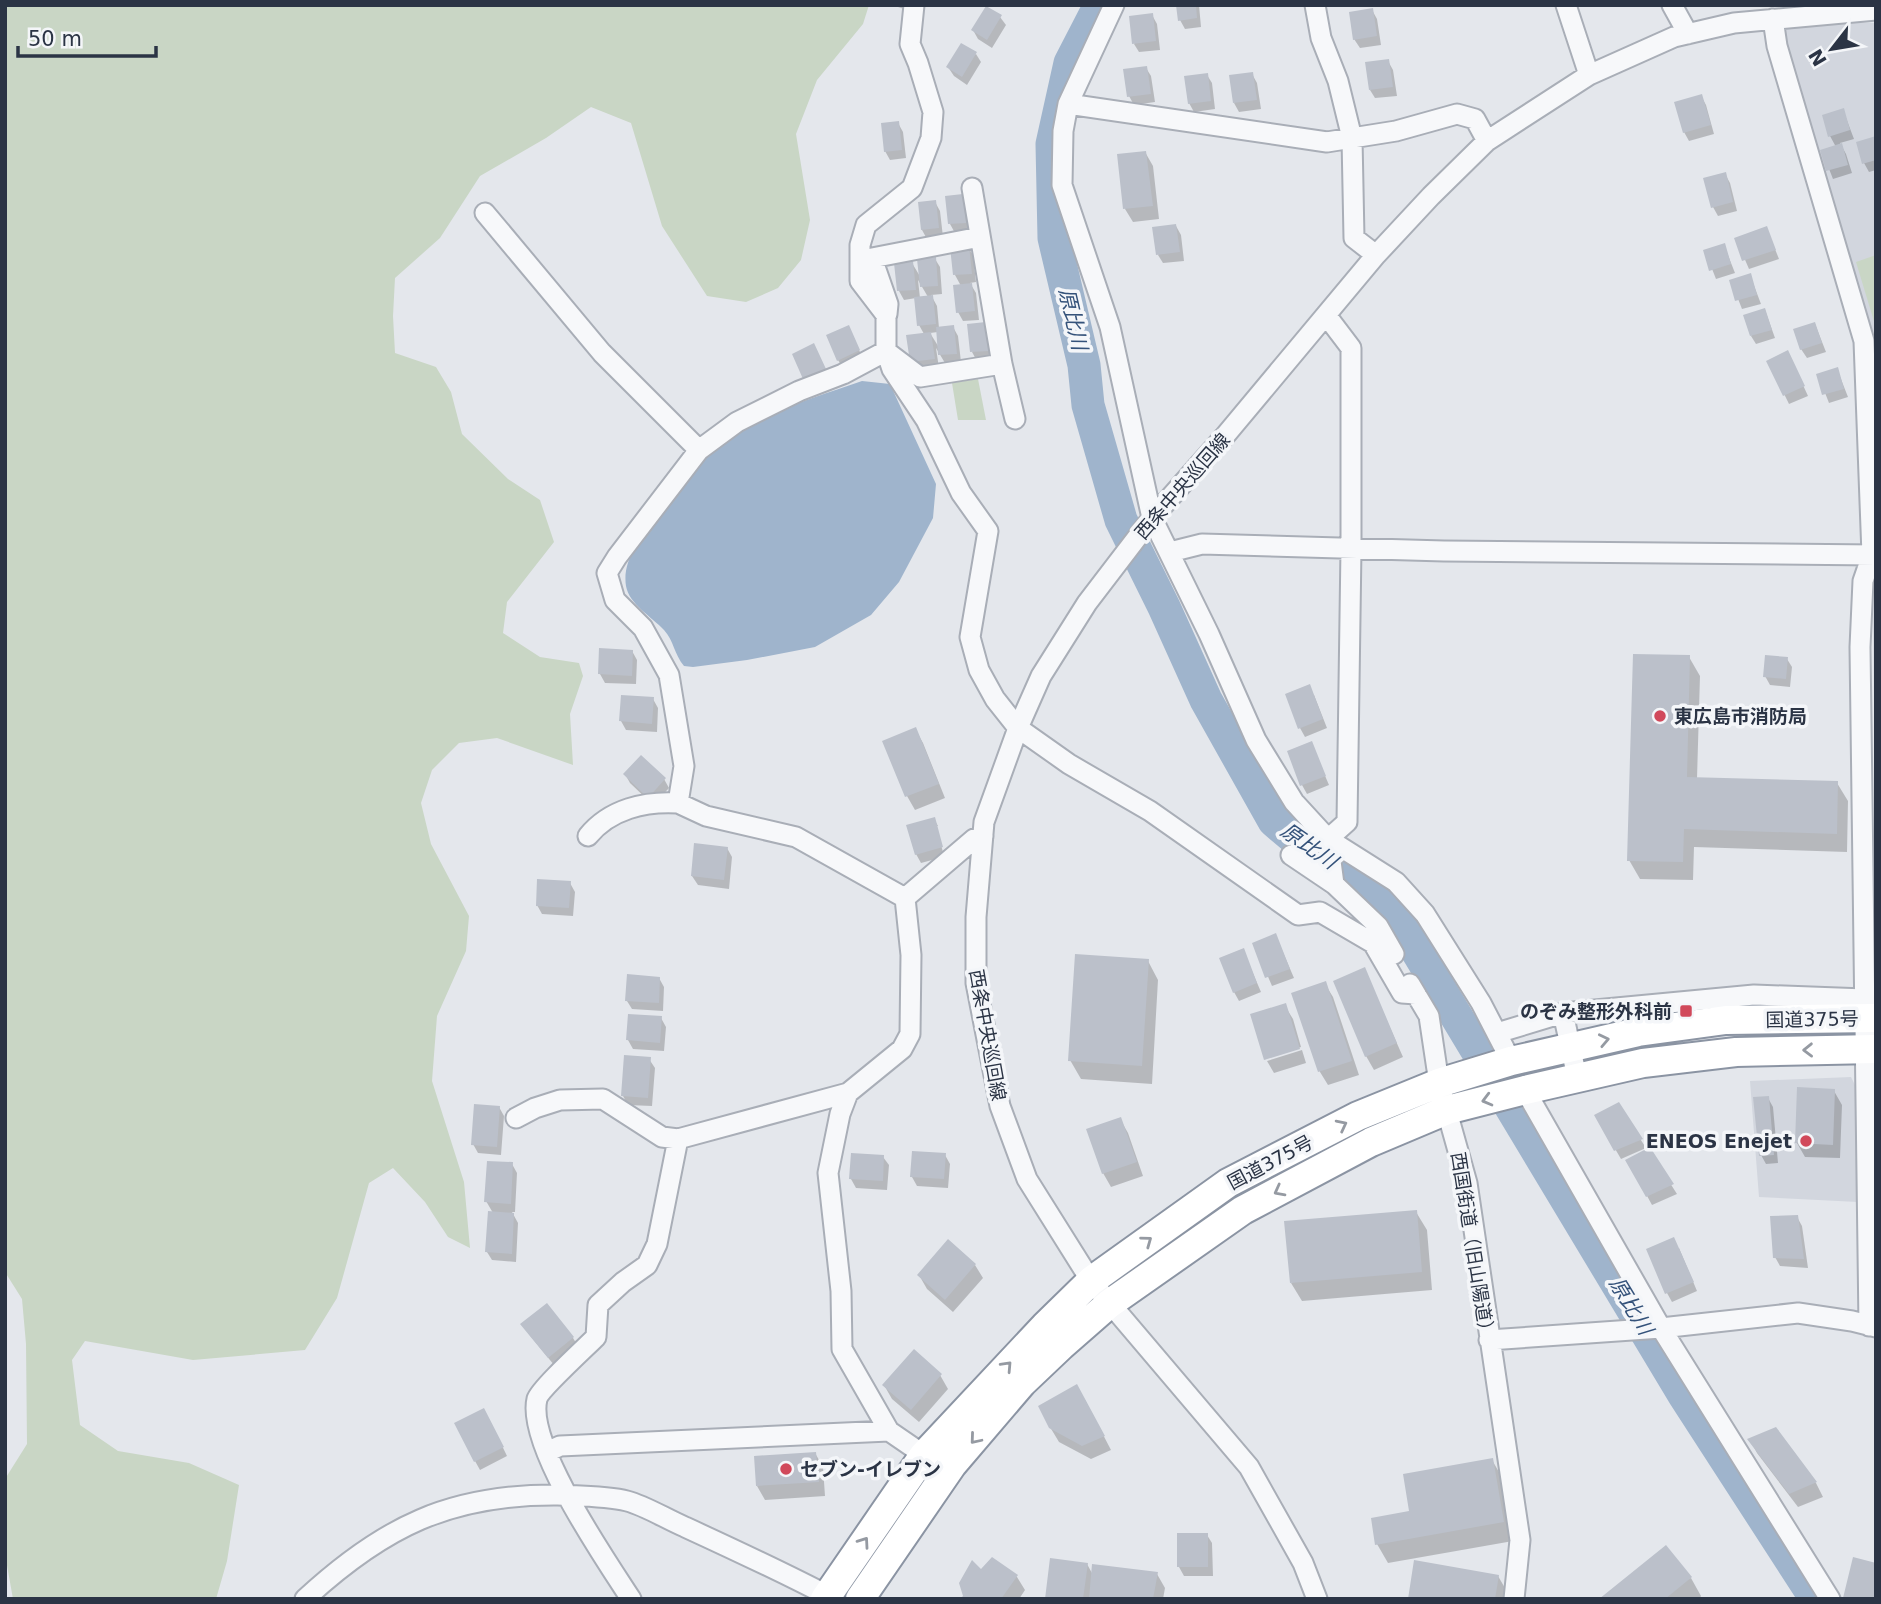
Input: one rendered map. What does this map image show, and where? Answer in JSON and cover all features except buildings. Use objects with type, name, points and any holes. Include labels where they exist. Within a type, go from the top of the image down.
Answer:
[{"type":"highway","name":"国道375号","points":[[829,1598],[924,1455],[1045,1326],[1091,1281],[1228,1183],[1358,1116],[1439,1083],[1511,1061],[1638,1032],[1726,1020],[1870,1008]]},
{"type":"highway","name":"国道375号","points":[[860,1599],[952,1465],[1005,1402],[1060,1346],[1109,1304],[1243,1210],[1371,1142],[1447,1110],[1643,1063],[1736,1052],[1870,1049]]},
{"type":"street","points":[[886,315],[860,281],[860,245],[866,225],[912,188],[931,138],[933,113],[910,44],[914,5]]},
{"type":"street","points":[[1114,5],[1068,104],[1063,131],[1062,185],[1110,327],[1148,523],[1170,552],[1256,740],[1294,802],[1328,839],[1396,882],[1425,914],[1511,1061]]},
{"type":"street","points":[[1315,5],[1321,38],[1338,81],[1352,138],[1354,238],[1376,255]]},
{"type":"street","points":[[1566,5],[1589,75]]},
{"type":"street","points":[[1672,5],[1688,34]]},
{"type":"street","name":"西条中央巡回線","points":[[1109,1304],[1091,1281],[1027,1179],[1000,1106],[976,984],[975,916],[984,822],[1018,728],[1041,676],[1087,603],[1148,523],[1224,438],[1376,255],[1487,141],[1589,75],[1674,37],[1734,23],[1876,10]]},
{"type":"street","points":[[1489,1340],[1657,1328],[1798,1313],[1873,1326],[1870,1008],[1860,647],[1863,581],[1874,555],[1864,341],[1777,46],[1773,19]]},
{"type":"street","points":[[1068,104],[1327,142],[1396,131],[1457,114],[1475,119],[1487,141]]},
{"type":"street","points":[[972,188],[1002,364],[1015,419]]},
{"type":"street","points":[[485,213],[602,353],[699,450]]},
{"type":"street","points":[[981,237],[872,258],[888,304],[886,351],[892,369],[926,420],[961,494],[988,531],[970,638],[979,670],[995,699],[1018,728],[1069,764],[1150,811],[1298,915],[1320,912],[1373,943],[1402,993],[1416,994]]},
{"type":"street","points":[[1326,315],[1351,348],[1347,822],[1328,839]]},
{"type":"street","points":[[678,803],[684,766],[670,675],[643,628],[615,600],[607,573],[699,450],[737,422],[799,391],[844,374],[886,351]]},
{"type":"street","points":[[886,351],[920,377],[1002,364]]},
{"type":"street","points":[[1170,552],[1202,544],[1874,555]]},
{"type":"street","points":[[588,836],[594,828],[624,809],[659,802],[678,803],[706,816],[796,837],[905,898]]},
{"type":"street","points":[[905,898],[974,839],[983,836]]},
{"type":"street","points":[[1328,839],[1334,884]]},
{"type":"street","name":"西国街道（旧山陽道）","points":[[1291,855],[1334,884],[1378,926],[1429,1016],[1439,1083],[1467,1183],[1520,1540],[1514,1599]]},
{"type":"street","points":[[516,1118],[560,1100],[603,1099],[662,1136],[678,1139],[848,1093],[902,1049],[910,1034],[911,955],[905,898]]},
{"type":"street","points":[[1497,1033],[1563,1013],[1754,995],[1870,1008]]},
{"type":"street","points":[[1563,1013],[1577,1077]]},
{"type":"street","points":[[1525,1090],[1657,1328],[1830,1599]]},
{"type":"street","points":[[848,1093],[828,1173],[841,1291],[842,1349],[890,1431],[924,1455]]},
{"type":"street","points":[[631,1599],[569,1496],[547,1452],[535,1418],[537,1396],[596,1337],[597,1306],[647,1265],[657,1244],[678,1139]]},
{"type":"street","points":[[1109,1304],[1249,1467],[1303,1563],[1317,1599]]},
{"type":"street","points":[[547,1452],[560,1446],[890,1431]]},
{"type":"street","points":[[304,1599],[351,1558],[380,1539],[450,1508],[485,1499],[525,1495],[626,1501],[829,1598]]},
{"type":"shaded area","points":[[1773,19],[1876,23],[1876,846],[1872,555],[1864,341]]},
{"type":"shaded area","name":"ENEOS Enejet","points":[[1851,1077],[1855,1085],[1858,1202],[1759,1197],[1750,1081]]},
{"type":"green space","points":[[5,5],[869,5],[863,24],[817,80],[796,134],[810,220],[801,260],[778,288],[746,302],[707,296],[662,226],[631,123],[591,107],[546,138],[480,176],[440,238],[395,278],[395,353],[436,367],[451,392],[462,434],[508,479],[540,500],[554,542],[507,602],[503,633],[540,657],[579,663],[583,676],[570,714],[573,765],[497,738],[459,743],[432,770],[421,803],[431,844],[469,916],[466,951],[437,1016],[432,1081],[464,1182],[470,1248],[448,1237],[425,1202],[393,1168],[369,1183],[337,1298],[305,1350],[193,1360],[85,1341],[72,1360],[80,1425],[118,1451],[189,1463],[239,1485],[227,1561],[216,1599],[13,1599],[5,1554],[5,1479],[27,1444],[26,1344],[22,1299],[5,1272]]},
{"type":"green space","points":[[1876,255],[1876,328],[1856,262]]},
{"type":"green space","points":[[978,379],[986,420],[958,420],[952,383]]},
{"type":"water","points":[[862,381],[890,384],[936,484],[933,518],[899,582],[871,615],[815,647],[747,660],[684,666],[667,634],[628,593],[625,577],[629,559],[638,543],[698,465],[733,435],[774,413]]},
{"type":"waterway","name":"原比川","points":[[1100,5],[1070,63],[1052,144],[1054,238],[1084,365],[1088,405],[1121,520],[1206,700],[1274,821],[1306,848],[1350,874],[1399,921],[1684,1395],[1816,1599]]},
{"type":"place","name":"東広島市消防局","points":[[1660,716]]},
{"type":"place","name":"のぞみ整形外科前","points":[[1686,1011]]},
{"type":"place","name":"ENEOS Enejet","points":[[1806,1141]]},
{"type":"place","name":"セブン-イレブン","points":[[786,1469]]}]
